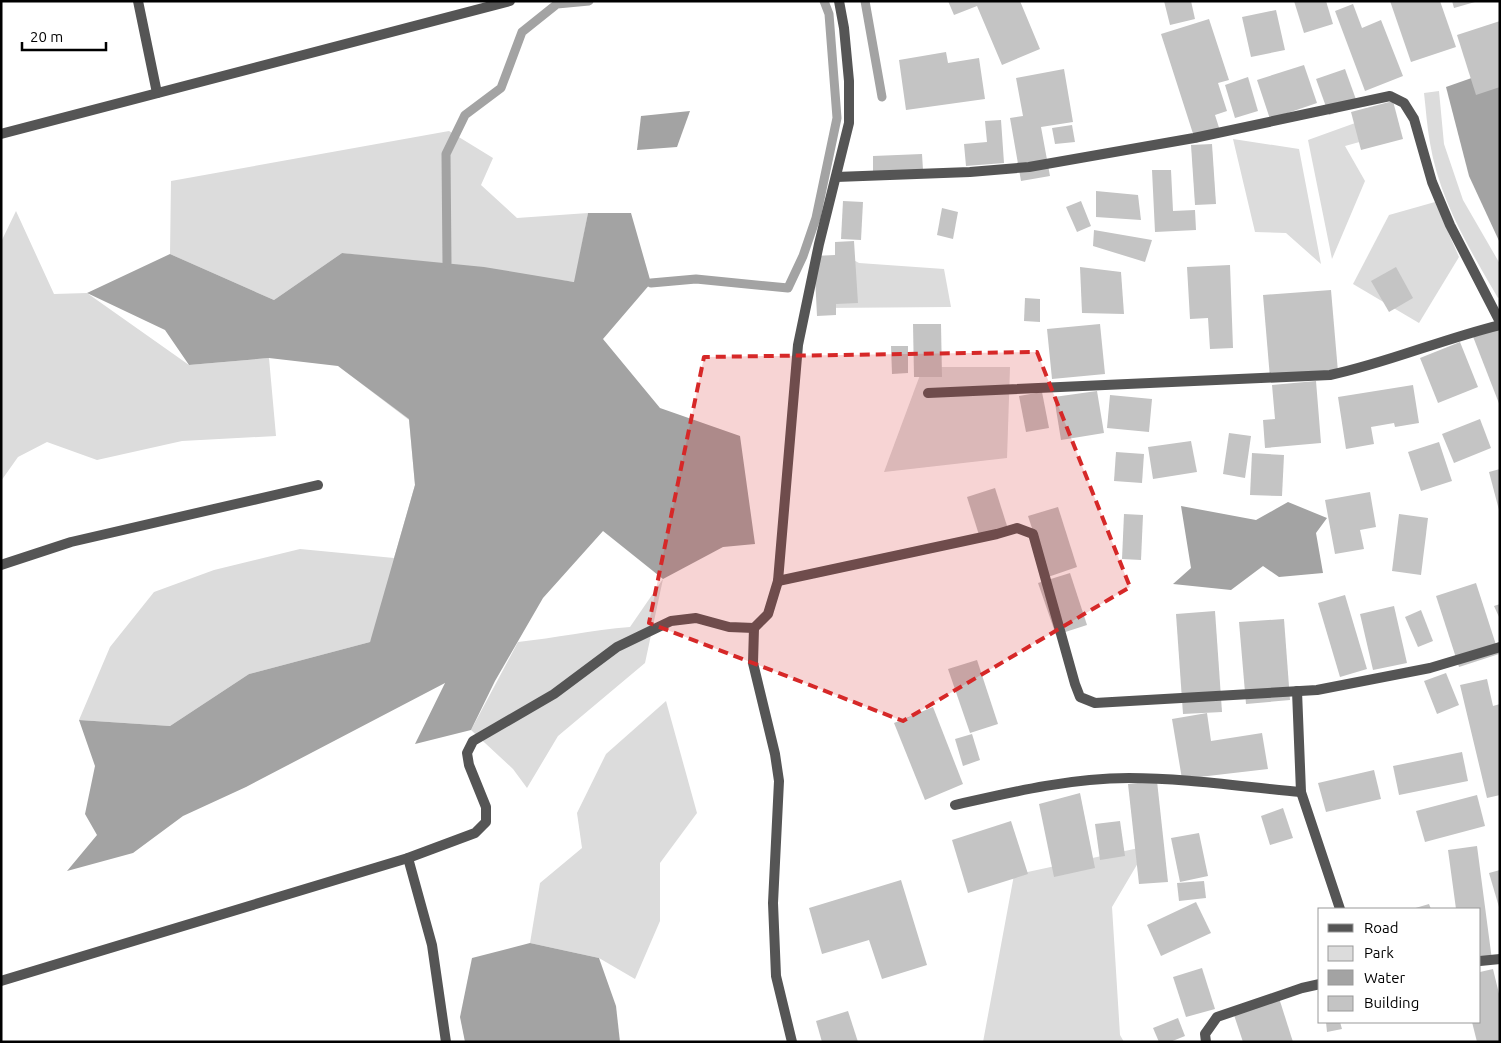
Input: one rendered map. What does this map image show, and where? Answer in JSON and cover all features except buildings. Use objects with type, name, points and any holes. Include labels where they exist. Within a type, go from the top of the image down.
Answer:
[{"type":"street","points":[[138,1],[157,93]]},
{"type":"street","points":[[1,134],[496,3],[510,1]]},
{"type":"street","points":[[792,1042],[776,967],[772,903],[779,781],[775,754],[753,663],[754,628],[768,614],[778,581],[798,345],[849,124],[850,81],[839,1]]},
{"type":"street","points":[[836,177],[970,172],[1029,167],[1194,138],[1390,96],[1404,103],[1414,119],[1432,182],[1450,225],[1500,323],[1356,370],[1330,375],[928,393]]},
{"type":"street","points":[[1,565],[71,542],[318,485]]},
{"type":"street","points":[[778,581],[997,534],[1017,528],[1033,534],[1075,684],[1080,697],[1094,703],[1297,691],[1360,683],[1430,668],[1500,648]]},
{"type":"street","points":[[1,981],[408,858],[475,833],[486,822],[486,807],[469,765],[467,753],[472,741],[554,694],[617,647],[671,621],[696,618],[730,627],[754,628]]},
{"type":"street","points":[[1297,691],[1300,792],[1340,908]]},
{"type":"street","points":[[955,806],[1015,792],[1087,780],[1128,778],[1162,779],[1300,792]]},
{"type":"street","points":[[408,858],[432,945],[446,1042]]},
{"type":"street","points":[[1481,961],[1500,959]]},
{"type":"street","points":[[1206,1042],[1205,1034],[1216,1017],[1318,984]]},
{"type":"highlighted area","points":[[1037,352],[1130,587],[903,721],[649,623],[704,357]]},
{"type":"green space","points":[[1439,91],[1444,144],[1463,200],[1500,264],[1500,297],[1498,298],[1457,224],[1440,184],[1434,164],[1424,93]]},
{"type":"green space","points":[[1369,118],[1374,138],[1345,146],[1365,181],[1332,259],[1308,140]]},
{"type":"green space","points":[[449,131],[493,158],[481,185],[517,218],[588,213],[575,282],[342,253],[274,300],[170,254],[171,181]]},
{"type":"green space","points":[[1233,139],[1299,149],[1321,264],[1286,233],[1255,232]]},
{"type":"green space","points":[[1435,202],[1459,257],[1419,323],[1353,284],[1389,215]]},
{"type":"green space","points":[[16,211],[54,294],[87,293],[189,365],[269,358],[276,436],[182,441],[97,460],[47,442],[18,457],[1,481],[1,242]]},
{"type":"green space","points":[[844,255],[859,263],[944,269],[951,307],[821,308]]},
{"type":"green space","points":[[338,366],[463,446],[370,642],[249,674],[170,726],[79,720],[110,647],[154,592],[214,570],[300,549],[394,558],[415,485],[409,420]]},
{"type":"green space","points":[[923,367],[1010,367],[1007,458],[884,472]]},
{"type":"green space","points":[[663,579],[645,663],[558,736],[527,788],[513,769],[471,730],[518,642],[630,627]]},
{"type":"green space","points":[[666,701],[697,813],[660,863],[660,921],[635,979],[599,958],[530,943],[540,883],[582,848],[577,813],[606,754]]},
{"type":"green space","points":[[1148,846],[1112,907],[1120,1035],[1124,1042],[983,1042],[1014,875]]},
{"type":"water","points":[[1500,68],[1500,243],[1469,176],[1446,87]]},
{"type":"water","points":[[690,111],[677,147],[637,150],[641,116]]},
{"type":"water","points":[[588,213],[631,213],[651,283],[603,339],[660,408],[740,436],[755,544],[723,547],[663,579],[603,531],[543,598],[495,681],[471,730],[415,744],[445,683],[246,787],[183,816],[133,853],[67,871],[97,835],[85,814],[95,766],[79,720],[170,726],[249,674],[370,642],[415,485],[409,419],[338,366],[269,358],[189,365],[165,330],[87,293],[170,254],[274,300],[342,253],[484,267],[574,282]]},
{"type":"water","points":[[1288,502],[1327,518],[1316,533],[1323,573],[1279,577],[1263,566],[1231,590],[1173,584],[1191,568],[1181,506],[1256,520]]},
{"type":"water","points":[[530,943],[599,958],[616,1006],[620,1042],[465,1042],[460,1017],[472,958]]},
{"type":"waterway","points":[[447,263],[446,154],[465,115],[501,88],[522,32],[557,4],[589,1]]},
{"type":"waterway","points":[[651,283],[696,279],[788,288],[803,256],[816,218],[837,118],[829,14],[824,1]]},
{"type":"waterway","points":[[865,1],[882,97]]}]
